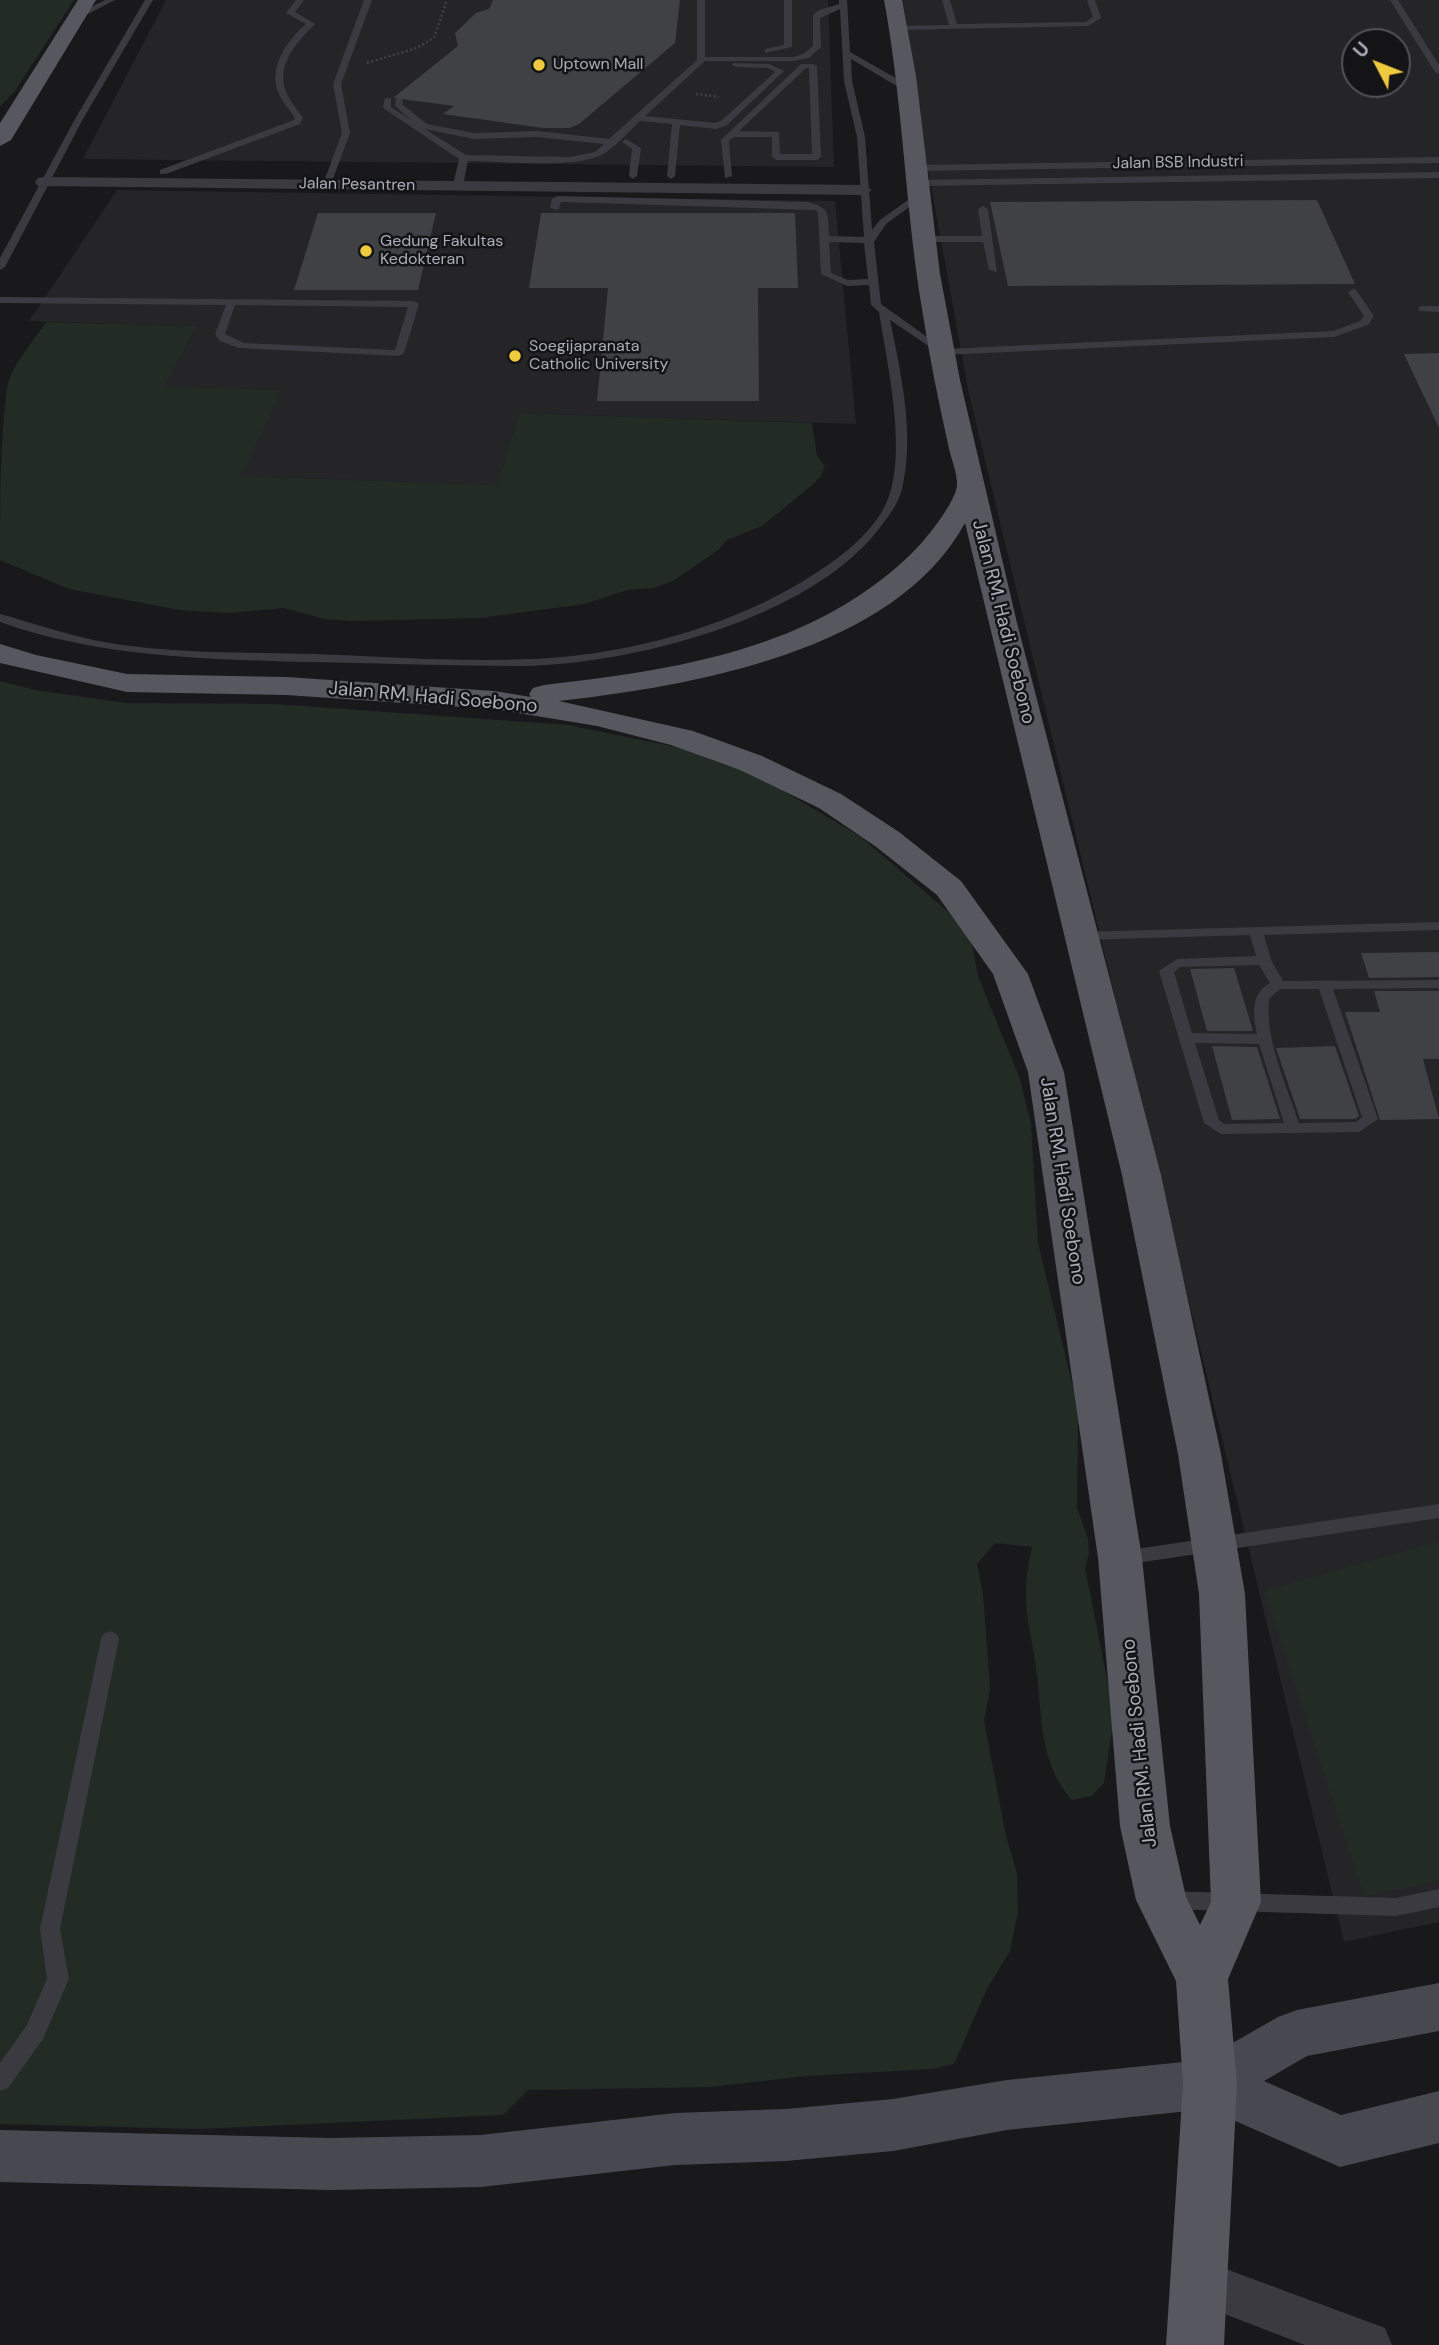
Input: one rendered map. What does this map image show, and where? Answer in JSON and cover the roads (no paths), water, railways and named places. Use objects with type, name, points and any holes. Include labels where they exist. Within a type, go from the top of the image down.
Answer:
[{"type":"main road","points":[[0,140],[82,8]]},
{"type":"main road","name":"Jalan RM. Hadi Soebono","points":[[896,14],[924,239],[942,352],[970,486],[1159,1252],[1215,1544],[1222,1594],[1236,1902],[1202,1979]]},
{"type":"main road","points":[[494,700],[611,687],[686,675],[752,656],[808,634],[843,618],[890,589],[937,545],[970,486]]},
{"type":"main road","name":"Jalan RM. Hadi Soebono","points":[[0,653],[29,663],[127,682],[286,686],[494,700],[609,720],[682,738],[751,763],[830,801],[887,839],[949,888],[1010,974],[1046,1072],[1120,1558],[1145,1826],[1161,1900],[1202,1979],[1210,2084],[1195,2345]]},
{"type":"main road","points":[[0,2156],[331,2164],[481,2161],[675,2139],[786,2136],[893,2125],[1007,2105],[1210,2084],[1297,2034],[1439,2007]]},
{"type":"main road","points":[[1210,2084],[1340,2141],[1439,2118]]},
{"type":"street","name":"Jalan Pesantren","points":[[48,176],[163,172],[328,178]]},
{"type":"street","name":"Jalan Pesantren","points":[[48,176],[328,178],[461,173],[633,176],[670,182],[728,176],[863,184]]},
{"type":"street","name":"Jalan Pesantren","points":[[461,173],[670,182],[863,184]]},
{"type":"street","points":[[1199,2282],[1368,2345]]},
{"type":"lane","points":[[82,8],[111,0]]},
{"type":"lane","points":[[0,267],[48,176],[149,0]]},
{"type":"lane","points":[[163,172],[297,122],[299,118],[281,91],[281,77],[283,58],[292,39],[311,24],[290,13],[300,0]]},
{"type":"lane","points":[[328,178],[346,133],[337,84],[368,0]]},
{"type":"lane","points":[[701,0],[701,59]]},
{"type":"lane","points":[[741,51],[777,51],[788,47],[788,0]]},
{"type":"lane","points":[[946,0],[954,28]]},
{"type":"lane","points":[[896,14],[954,28],[1088,24],[1097,18],[1091,0]]},
{"type":"lane","points":[[1394,0],[1439,72]]},
{"type":"lane","points":[[613,142],[537,134],[492,138],[450,132],[424,126],[394,101],[387,107],[461,173],[585,158],[598,155],[613,142],[701,59],[793,59],[806,56],[817,47],[816,17],[844,3],[848,80],[861,136],[863,184],[876,305],[942,352],[1334,334],[1364,323],[1369,316],[1353,292]]},
{"type":"lane","points":[[848,54],[905,87]]},
{"type":"lane","points":[[639,117],[704,127],[724,123],[780,71],[769,66],[736,65]]},
{"type":"lane","points":[[728,176],[725,140],[731,134],[804,66],[813,66],[817,157],[776,157],[776,134],[731,134]]},
{"type":"lane","points":[[670,182],[676,123]]},
{"type":"lane","points":[[626,142],[637,148],[633,176]]},
{"type":"lane","name":"Jalan BSB Industri","points":[[918,183],[1178,163],[1439,160]]},
{"type":"lane","points":[[1178,163],[1186,180]]},
{"type":"lane","name":"Jalan BSB Industri","points":[[918,183],[1439,175]]},
{"type":"lane","points":[[870,240],[918,183]]},
{"type":"lane","points":[[555,208],[558,199],[808,205],[819,208],[823,213],[826,274],[847,283],[875,282]]},
{"type":"lane","points":[[983,209],[994,270]]},
{"type":"lane","points":[[825,239],[870,240]]},
{"type":"lane","points":[[924,239],[987,239]]},
{"type":"lane","points":[[0,300],[414,304],[399,353],[233,343],[220,334],[231,304]]},
{"type":"lane","points":[[1423,309],[1439,309]]},
{"type":"lane","points":[[0,618],[33,631],[128,650],[405,661],[577,659],[709,630],[752,613],[817,578],[844,557],[888,511],[900,479],[900,440],[895,376],[884,312]]},
{"type":"lane","points":[[1080,936],[1439,926]]},
{"type":"lane","points":[[1256,931],[1264,960],[1278,985]]},
{"type":"lane","points":[[1264,960],[1177,963],[1166,971],[1216,1126],[1224,1130],[1359,1127],[1370,1119],[1324,983]]},
{"type":"lane","points":[[1293,1127],[1265,1039],[1261,1001],[1268,990],[1278,985],[1324,983],[1439,984]]},
{"type":"lane","points":[[1187,1038],[1265,1039]]},
{"type":"lane","points":[[1120,1558],[1439,1511]]},
{"type":"lane","points":[[0,2081],[35,2032],[58,1979],[50,1929],[110,1639]]},
{"type":"lane","points":[[1161,1900],[1396,1906],[1439,1898]]},
{"type":"place","name":"Uptown Mall","points":[[539,65]]},
{"type":"place","name":"Gedung Fakultas Kedokteran","points":[[366,251]]},
{"type":"place","name":"Soegijapranata Catholic University","points":[[515,356]]}]
